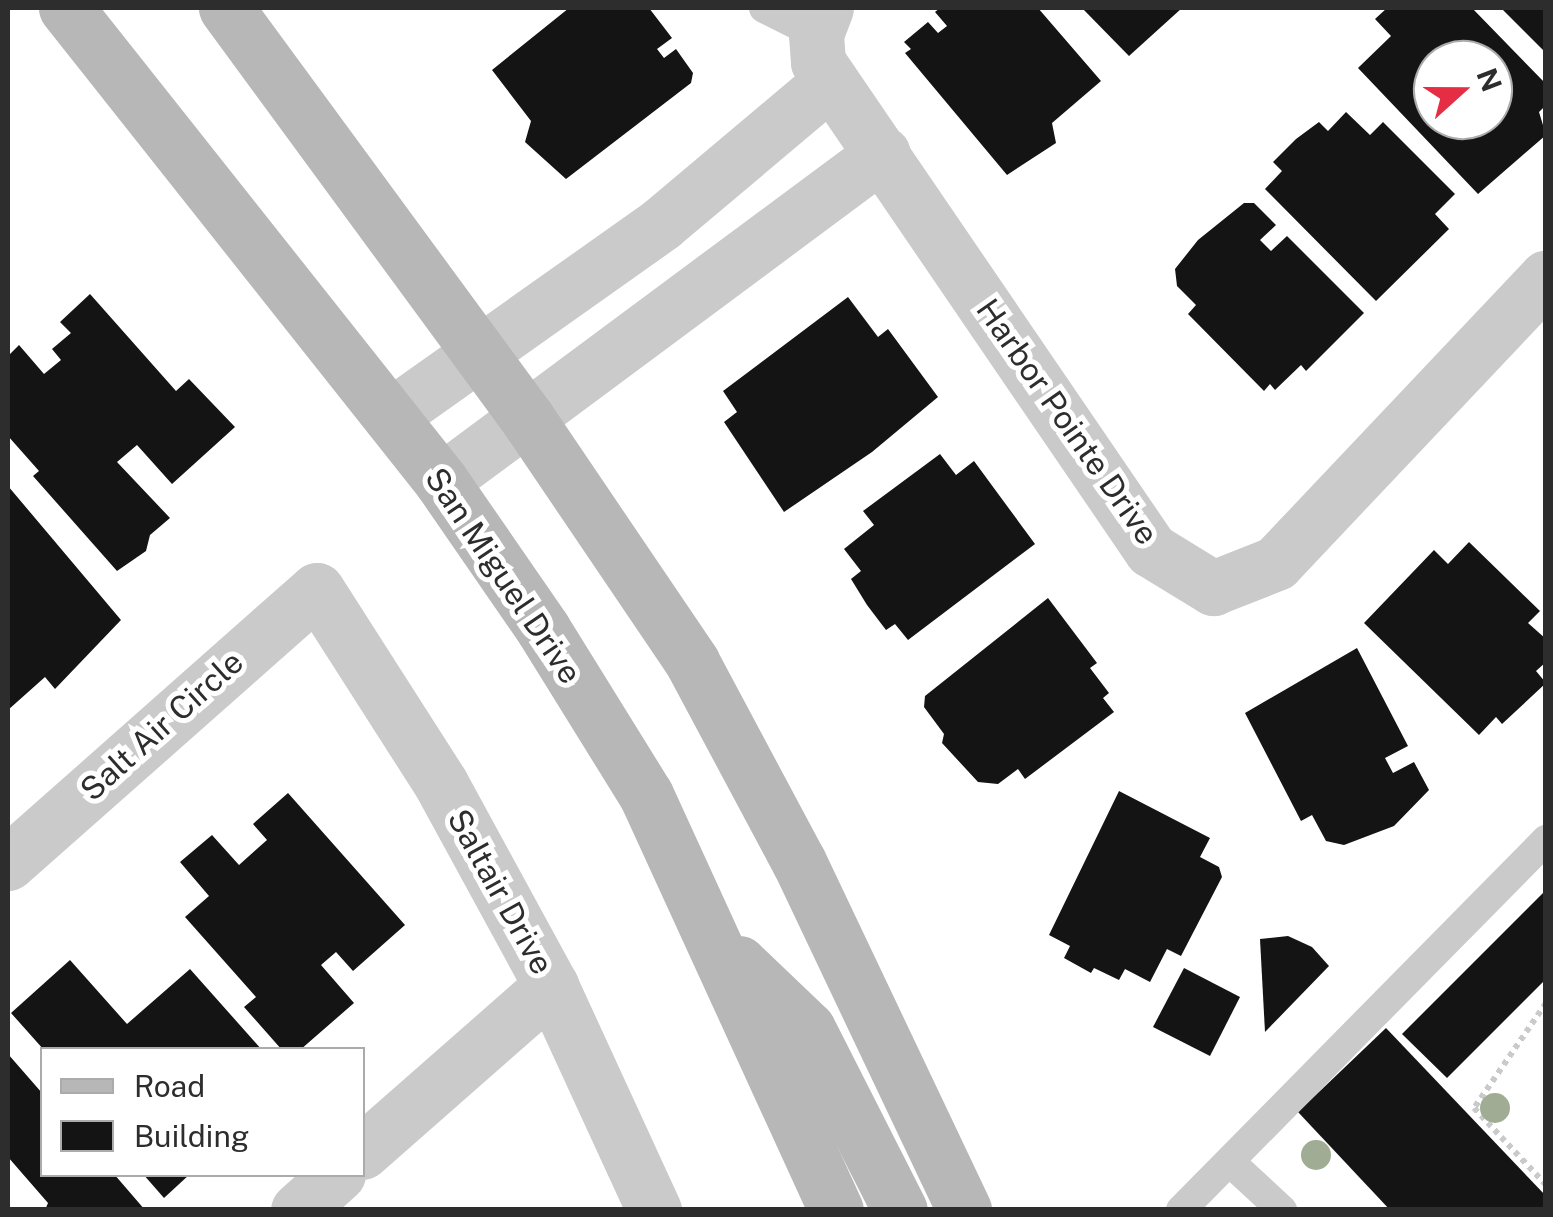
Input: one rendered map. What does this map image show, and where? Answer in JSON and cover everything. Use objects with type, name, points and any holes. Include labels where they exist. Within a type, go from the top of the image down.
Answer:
[{"type":"main road","name":"San Miguel Drive","points":[[66,8],[440,481],[646,794],[718,944],[836,1210]]},
{"type":"main road","points":[[226,8],[528,418],[692,662],[799,862],[964,1210]]},
{"type":"main road","points":[[718,944],[808,1029],[900,1210]]},
{"type":"street","points":[[390,416],[661,224],[824,41]]},
{"type":"street","name":"Harbor Pointe Drive","points":[[824,41],[883,153],[1151,550],[1214,588],[1276,563],[1546,277]]},
{"type":"street","points":[[440,481],[883,153]]},
{"type":"street","name":"Salt Air Circle","points":[[8,863],[317,590]]},
{"type":"street","name":"Saltair Drive","points":[[317,590],[441,784],[551,986],[654,1210]]},
{"type":"street","points":[[365,1149],[551,986]]},
{"type":"street","points":[[298,1210],[335,1177]]},
{"type":"lane","points":[[764,8],[824,41]]},
{"type":"lane","points":[[1181,1210],[1546,840]]},
{"type":"lane","points":[[1230,1162],[1282,1210]]},
{"type":"path","points":[[1546,1003],[1474,1108],[1546,1186]]},
{"type":"building","points":[[569,8],[649,8],[672,38],[657,49],[664,58],[676,49],[693,73],[691,83],[566,179],[525,142],[531,121],[492,70]]},
{"type":"building","points":[[940,8],[1038,8],[1101,81],[1052,123],[1056,143],[1007,175],[905,53],[911,49],[904,42],[928,22],[938,33],[947,26],[935,12]]},
{"type":"building","points":[[1082,8],[1182,8],[1129,56]]},
{"type":"building","points":[[1387,8],[1472,8],[1503,40],[1413,40],[1413,126],[1358,68],[1391,36],[1375,19]]},
{"type":"building","points":[[1501,8],[1546,8],[1546,53]]},
{"type":"building","points":[[1513,50],[1546,84],[1546,105],[1539,112],[1546,135],[1478,194],[1427,140],[1513,140]]},
{"type":"building","points":[[1346,112],[1370,135],[1383,122],[1455,194],[1435,214],[1449,229],[1376,301],[1265,189],[1282,171],[1273,162],[1296,139],[1319,122],[1328,131]]},
{"type":"building","points":[[1244,203],[1254,203],[1276,225],[1260,240],[1271,251],[1287,236],[1364,313],[1306,371],[1301,365],[1275,390],[1270,384],[1264,391],[1188,314],[1196,305],[1177,286],[1175,269],[1198,240]]},
{"type":"building","points":[[90,294],[176,391],[189,379],[235,427],[172,484],[137,445],[117,462],[170,518],[150,535],[146,551],[117,571],[33,476],[39,471],[8,436],[8,356],[19,345],[44,374],[61,360],[52,349],[71,333],[60,322]]},
{"type":"building","points":[[848,297],[878,337],[888,329],[938,397],[872,452],[784,512],[724,422],[737,412],[723,391]]},
{"type":"building","points":[[940,454],[956,475],[974,461],[1035,544],[908,640],[895,624],[886,630],[867,605],[851,579],[861,571],[844,549],[874,525],[863,511]]},
{"type":"building","points":[[8,486],[121,620],[55,689],[45,677],[8,710]]},
{"type":"building","points":[[1469,542],[1540,611],[1528,623],[1546,639],[1546,662],[1536,671],[1546,683],[1502,724],[1496,717],[1479,735],[1364,623],[1434,550],[1448,564]]},
{"type":"building","points":[[1048,598],[1097,663],[1090,668],[1109,693],[1103,698],[1114,712],[1025,779],[1018,769],[998,784],[978,782],[942,743],[944,734],[924,707],[925,696]]},
{"type":"building","points":[[1357,648],[1408,746],[1385,758],[1393,773],[1414,762],[1429,790],[1394,826],[1344,845],[1326,841],[1312,815],[1301,821],[1245,713]]},
{"type":"building","points":[[1119,791],[1210,838],[1200,857],[1219,867],[1222,877],[1181,956],[1167,949],[1150,982],[1125,969],[1119,980],[1094,968],[1091,973],[1064,958],[1070,946],[1049,935]]},
{"type":"building","points":[[288,793],[405,925],[353,971],[336,952],[321,965],[354,1003],[303,1047],[279,1047],[244,1007],[256,997],[185,917],[209,896],[180,862],[212,835],[239,865],[267,840],[253,824]]},
{"type":"building","points":[[1546,890],[1546,979],[1447,1078],[1402,1034]]},
{"type":"building","points":[[1288,936],[1312,947],[1329,966],[1265,1032],[1260,939]]},
{"type":"building","points":[[70,960],[127,1024],[190,969],[259,1047],[41,1047],[11,1013]]},
{"type":"building","points":[[1184,968],[1240,997],[1210,1056],[1153,1027]]},
{"type":"building","points":[[1386,1028],[1546,1196],[1546,1210],[1390,1210],[1298,1112]]},
{"type":"building","points":[[8,1054],[40,1091],[40,1177],[117,1177],[145,1210],[45,1210],[48,1203],[8,1157]]},
{"type":"building","points":[[146,1177],[187,1177],[164,1198]]}]
